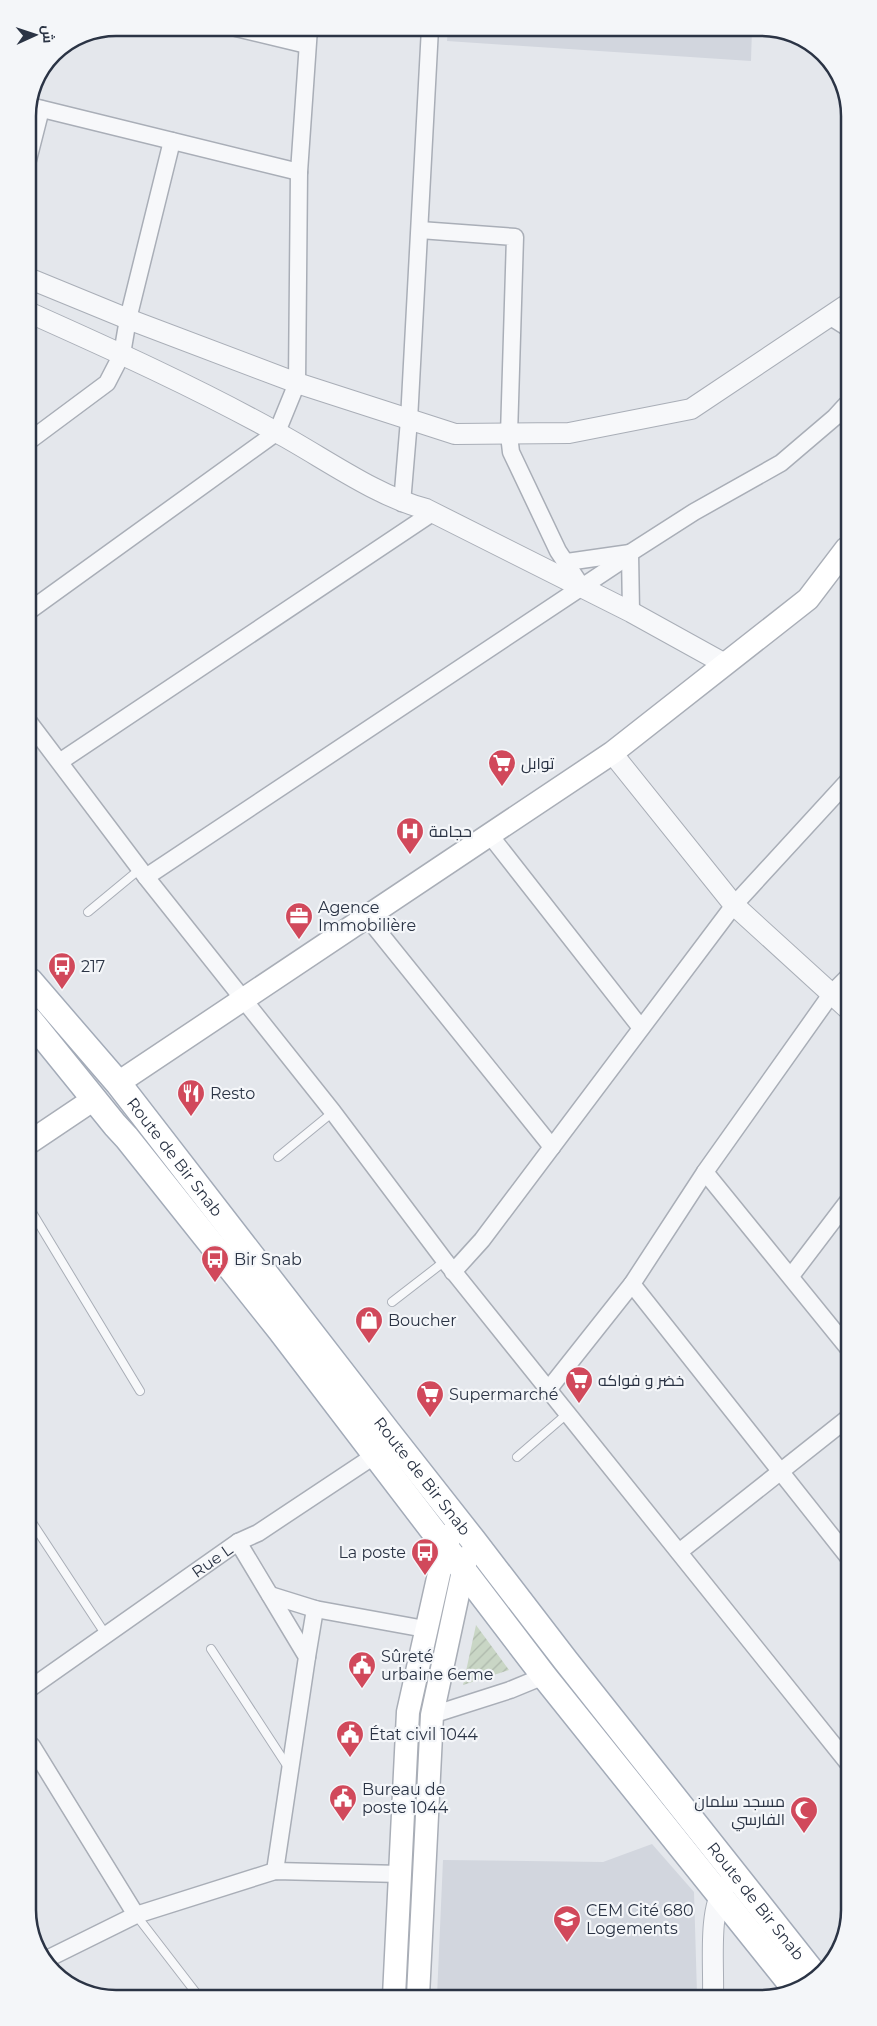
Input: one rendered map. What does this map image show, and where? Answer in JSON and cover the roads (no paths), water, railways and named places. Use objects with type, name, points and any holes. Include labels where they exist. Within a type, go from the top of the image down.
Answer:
[{"type":"main road","points":[[116,1081],[244,999],[612,752],[808,599],[841,556]]},
{"type":"main road","name":"Route de Bir Snab","points":[[36,988],[116,1081],[386,1448],[462,1571],[790,1983]]},
{"type":"main road","name":"Route de Bir Snab","points":[[36,1027],[256,1299],[386,1448],[458,1520],[566,1662],[811,1971]]},
{"type":"main road","points":[[93,1070],[116,1081],[116,1104],[93,1098],[83,1078],[93,1070]]},
{"type":"main road","points":[[36,1138],[93,1098]]},
{"type":"main road","points":[[394,1990],[408,1712],[425,1628],[445,1546],[458,1520]]},
{"type":"main road","points":[[418,1990],[432,1715],[462,1571],[473,1540]]},
{"type":"main road","points":[[544,1676],[566,1662]]},
{"type":"main road","points":[[610,1757],[629,1742]]},
{"type":"main road","points":[[402,1830],[426,1830]]},
{"type":"street","points":[[269,36],[307,45]]},
{"type":"street","points":[[36,607],[277,432],[297,383],[299,172],[308,36]]},
{"type":"street","points":[[402,503],[409,420],[430,36]]},
{"type":"street","points":[[37,108],[299,172]]},
{"type":"street","points":[[36,434],[107,383],[122,354],[128,319],[172,141]]},
{"type":"street","points":[[420,230],[515,237],[509,435],[511,452],[558,551],[582,587]]},
{"type":"street","points":[[36,281],[128,319],[297,383],[455,434],[569,433],[691,409],[840,316]]},
{"type":"street","points":[[36,316],[122,354],[277,432],[402,503],[432,513],[582,587],[725,664]]},
{"type":"street","points":[[143,873],[582,587],[630,553],[694,512],[781,463],[841,410]]},
{"type":"street","points":[[60,761],[432,513]]},
{"type":"street","points":[[566,562],[630,553]]},
{"type":"street","points":[[630,553],[631,612]]},
{"type":"street","points":[[36,733],[60,761],[143,873],[334,1112],[449,1266],[679,1552],[692,1574],[841,1754]]},
{"type":"street","points":[[612,752],[734,906],[841,1002]]},
{"type":"street","points":[[449,1266],[482,1240],[734,906],[841,788]]},
{"type":"street","points":[[489,834],[641,1028]]},
{"type":"street","points":[[366,916],[552,1147]]},
{"type":"street","points":[[548,1390],[632,1284],[705,1172],[832,993],[841,984]]},
{"type":"street","points":[[705,1172],[841,1339]]},
{"type":"street","points":[[791,1276],[841,1210]]},
{"type":"street","points":[[632,1284],[841,1548]]},
{"type":"street","points":[[679,1552],[841,1424]]},
{"type":"street","name":"Rue L","points":[[36,1684],[238,1542],[258,1533],[386,1448]]},
{"type":"street","points":[[238,1542],[307,1657]]},
{"type":"street","points":[[270,1595],[316,1608],[425,1628]]},
{"type":"street","points":[[275,1871],[316,1608]]},
{"type":"street","points":[[432,1715],[510,1690],[544,1676]]},
{"type":"street","points":[[36,1752],[136,1915]]},
{"type":"street","points":[[52,1956],[136,1915],[275,1871],[400,1874]]},
{"type":"street","points":[[713,1990],[714,1918],[719,1895],[734,1874]]},
{"type":"lane","points":[[88,912],[143,873]]},
{"type":"lane","points":[[278,1157],[334,1112]]},
{"type":"lane","points":[[36,1220],[140,1391]]},
{"type":"lane","points":[[392,1302],[449,1266]]},
{"type":"lane","points":[[517,1457],[568,1413]]},
{"type":"lane","points":[[36,1529],[106,1635]]},
{"type":"lane","points":[[211,1650],[290,1770]]},
{"type":"lane","points":[[136,1915],[194,1990]]},
{"type":"place","name":"توابل","points":[[502,787]]},
{"type":"place","name":"حجامة","points":[[410,855]]},
{"type":"place","name":"Agence Immobilière","points":[[299,940]]},
{"type":"place","name":"217","points":[[62,990]]},
{"type":"place","name":"Resto","points":[[191,1117]]},
{"type":"place","name":"Bir Snab","points":[[215,1283]]},
{"type":"place","name":"Boucher","points":[[369,1344]]},
{"type":"place","name":"خضر و فواكه","points":[[579,1404]]},
{"type":"place","name":"Supermarché","points":[[430,1418]]},
{"type":"place","name":"La poste","points":[[425,1576]]},
{"type":"place","name":"Sûreté urbaine 6eme","points":[[362,1689]]},
{"type":"place","name":"État civil 1044","points":[[350,1758]]},
{"type":"place","name":"Bureau de poste 1044","points":[[343,1822]]},
{"type":"place","name":"مسجد سلمان الفارسي","points":[[804,1834]]},
{"type":"place","name":"CEM Cité 680 Logements","points":[[567,1943]]}]
